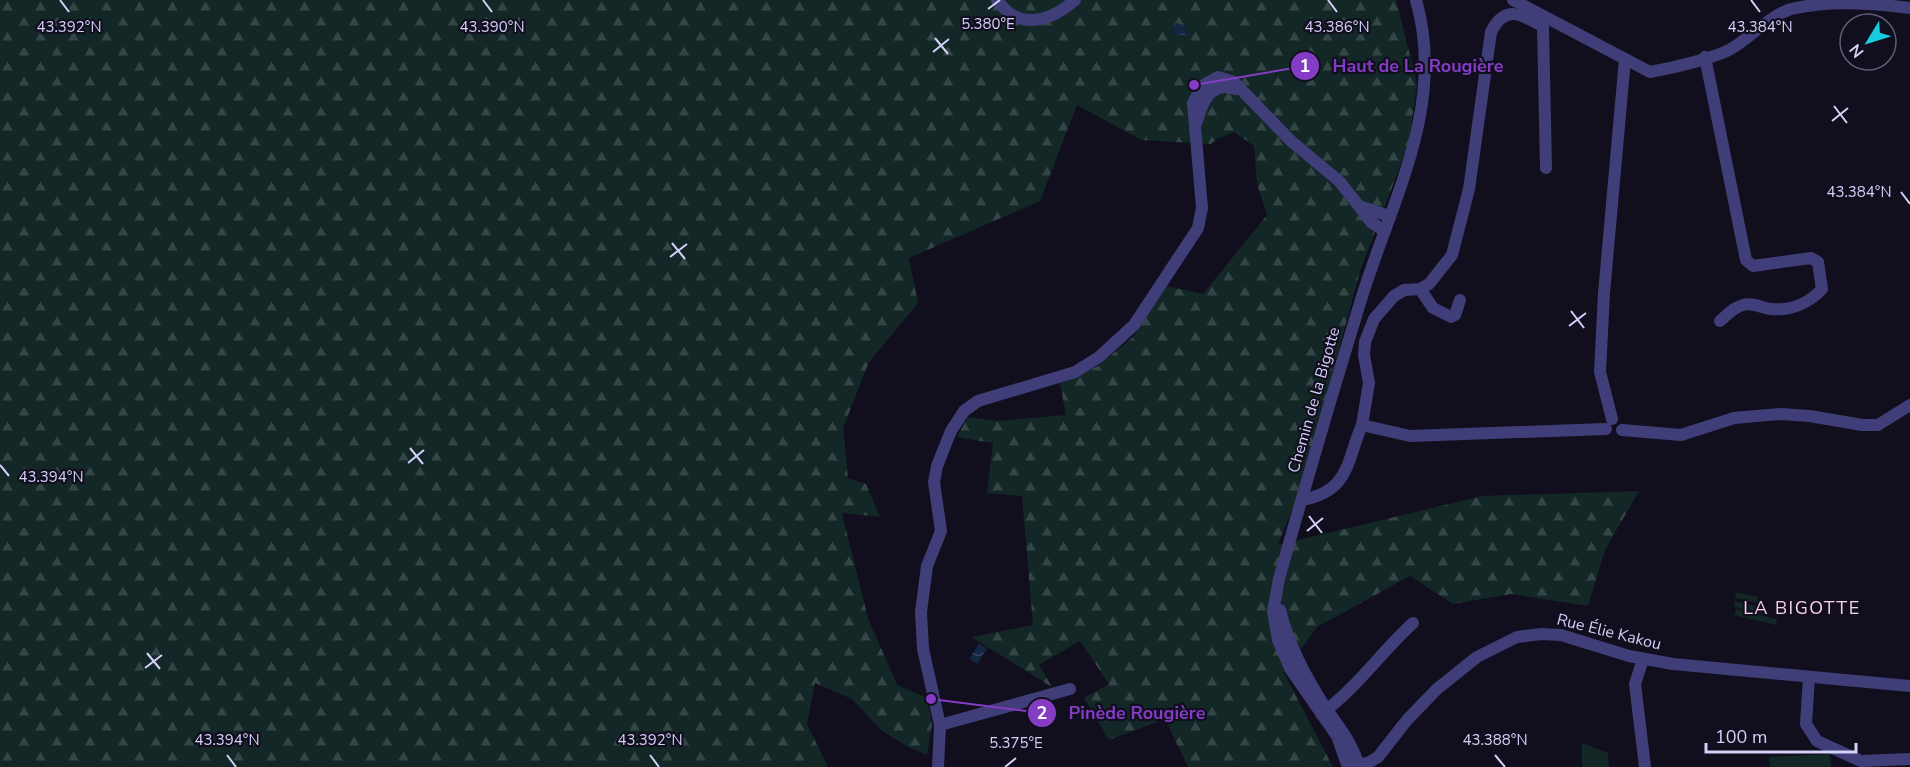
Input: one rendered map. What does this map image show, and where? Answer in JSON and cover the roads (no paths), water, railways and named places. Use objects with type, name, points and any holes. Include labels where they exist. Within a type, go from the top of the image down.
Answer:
[{"type":"street","points":[[997,0],[1013,17],[1027,22],[1053,15],[1075,0]]},
{"type":"street","name":"Chemin de la Bigotte","points":[[1354,766],[1323,712],[1291,670],[1278,640],[1273,611],[1279,579],[1335,382],[1383,230],[1408,172],[1419,119],[1426,53],[1423,24],[1416,0]]},
{"type":"street","points":[[1302,500],[1316,498],[1341,481],[1348,468],[1362,425],[1369,383],[1364,355],[1365,342],[1374,319],[1394,296],[1404,290],[1420,289],[1440,273],[1452,255],[1469,189],[1491,32],[1496,22],[1506,15],[1514,1],[1650,72],[1732,48],[1776,16],[1815,3],[1872,4],[1910,8]]},
{"type":"street","points":[[1506,15],[1522,14],[1543,27],[1546,168]]},
{"type":"street","points":[[1705,57],[1746,261],[1753,266],[1811,258],[1818,262],[1822,289],[1812,300],[1798,306],[1772,309],[1746,303],[1735,308],[1720,321]]},
{"type":"street","points":[[1609,424],[1600,372],[1604,293],[1626,59]]},
{"type":"street","points":[[938,767],[940,725],[923,649],[921,612],[927,566],[941,531],[934,482],[937,466],[951,431],[964,411],[978,401],[1075,372],[1099,357],[1134,325],[1198,228],[1202,208],[1196,125],[1204,101],[1212,89],[1227,86],[1244,93],[1291,141],[1339,182],[1371,222],[1383,230]]},
{"type":"street","points":[[1359,206],[1389,216]]},
{"type":"street","points":[[1420,289],[1433,308],[1451,317],[1455,315],[1460,300]]},
{"type":"street","points":[[1362,425],[1410,436],[1609,424],[1620,421],[1622,430],[1681,435],[1734,418],[1780,414],[1878,425],[1910,405]]},
{"type":"street","points":[[1323,712],[1338,702],[1386,647],[1413,623]]},
{"type":"street","name":"Rue Élie Kakou","points":[[1354,766],[1378,757],[1407,720],[1455,673],[1491,648],[1517,637],[1561,635],[1643,659],[1910,686]]},
{"type":"street","points":[[1643,659],[1635,684],[1645,767]]},
{"type":"street","points":[[1809,677],[1806,724],[1817,741],[1861,761],[1910,759]]},
{"type":"street","points":[[940,725],[1070,689]]},
{"type":"water","points":[[1176,23],[1184,25],[1188,35],[1171,35]]},
{"type":"water","points":[[979,644],[987,648],[977,664],[969,659]]},
{"type":"place","name":"Haut de La Rougière","points":[[1194,85]]},
{"type":"place","name":"Pinède Rougière","points":[[931,699]]},
{"type":"district","name":"LA BIGOTTE","points":[[1802,608]]}]
